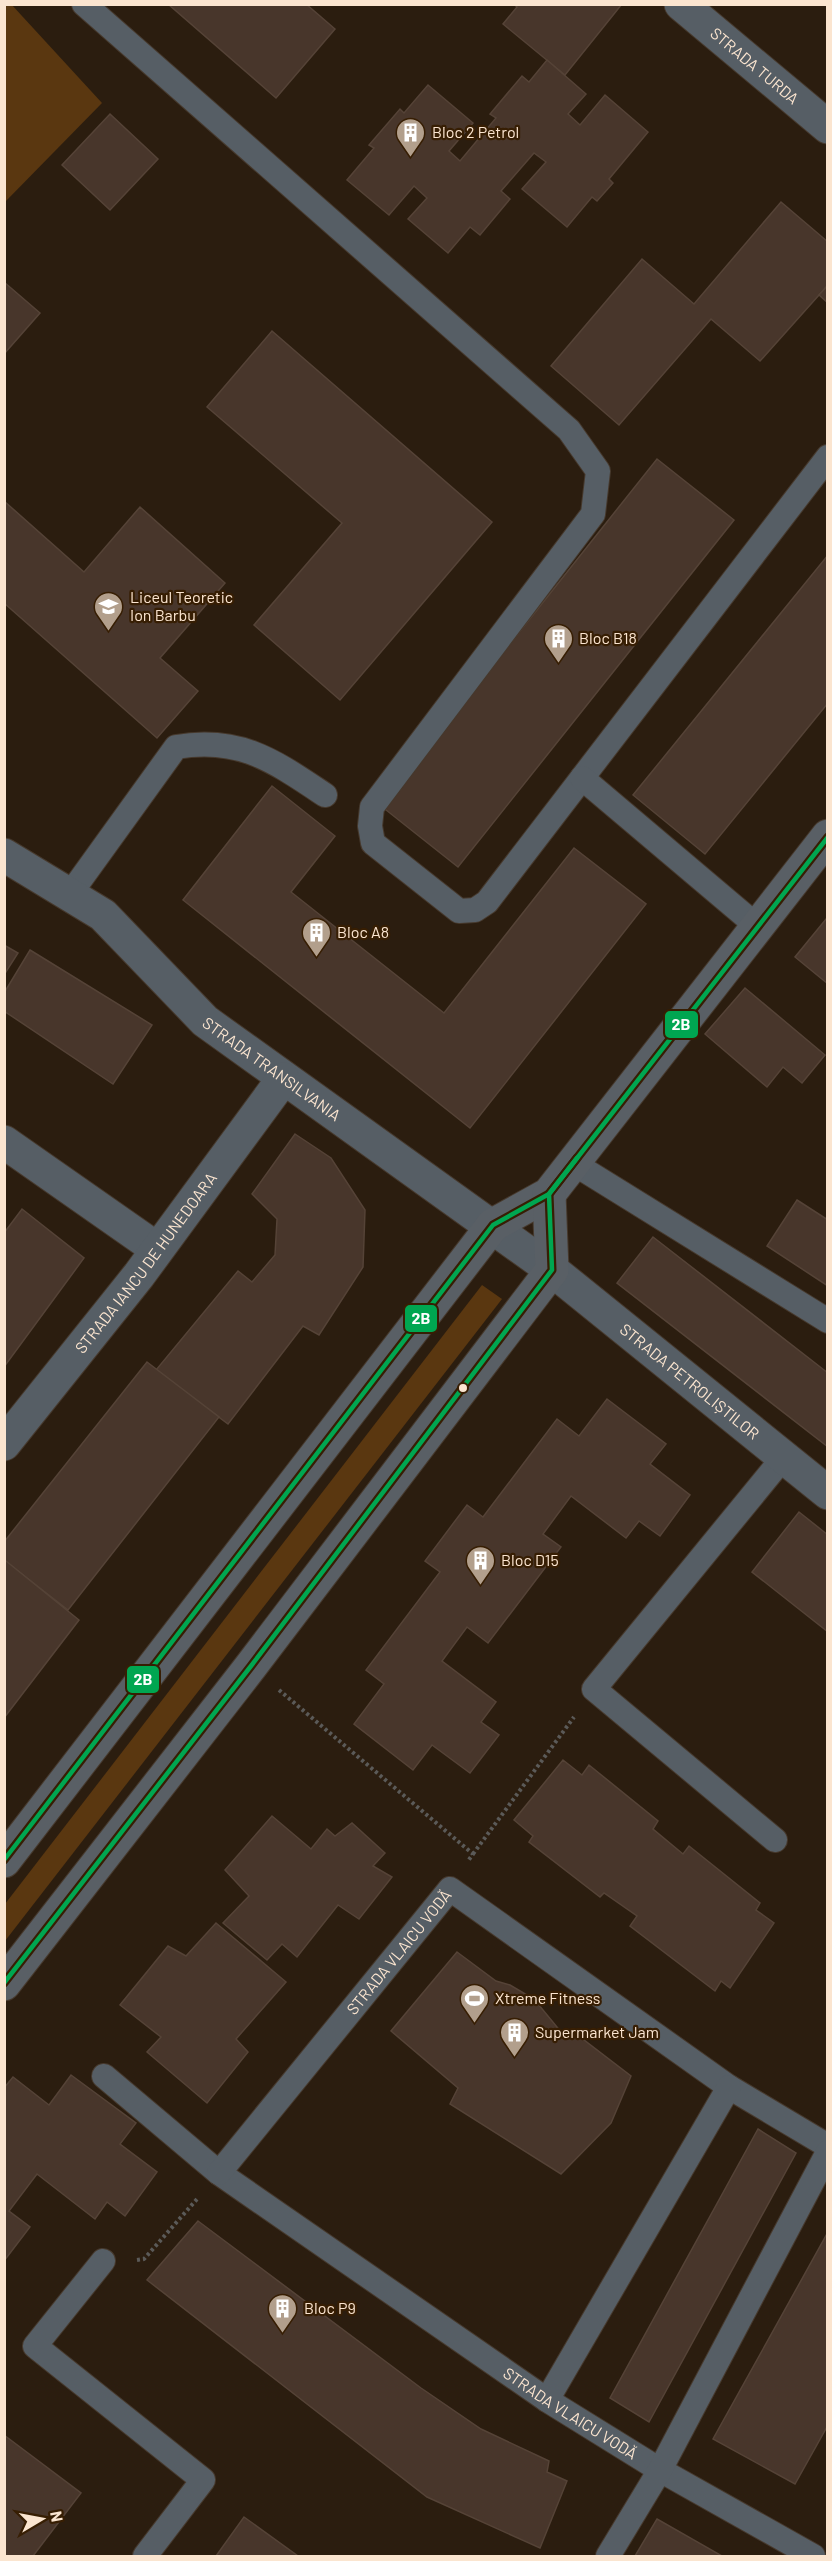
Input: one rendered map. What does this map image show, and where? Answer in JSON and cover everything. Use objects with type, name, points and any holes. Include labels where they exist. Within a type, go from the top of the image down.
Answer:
[{"type":"main road","points":[[4,1861],[493,1225],[549,1194],[828,836]]},
{"type":"main road","points":[[4,1984],[251,1666],[552,1269],[549,1194]]},
{"type":"street","name":"STRADA TURDA","points":[[681,4],[828,127]]},
{"type":"street","name":"STRADA TRANSILVANIA","points":[[4,855],[103,915],[205,1021],[283,1079],[493,1225],[552,1269]]},
{"type":"street","name":"STRADA IANCU DE HUNEDOARA","points":[[4,1444],[139,1275],[283,1079]]},
{"type":"street","points":[[4,1142],[157,1249]]},
{"type":"street","name":"STRADA PETROLIȘTILOR","points":[[552,1269],[828,1493]]},
{"type":"lane","points":[[84,4],[569,430],[598,471],[592,514],[372,807],[370,826],[373,843],[459,911],[475,910],[487,902],[828,457]]},
{"type":"lane","points":[[70,894],[176,747],[203,742],[240,748],[274,761],[325,795]]},
{"type":"lane","points":[[582,778],[757,926]]},
{"type":"lane","points":[[573,1163],[828,1320]]},
{"type":"lane","points":[[775,1840],[594,1689],[783,1458]]},
{"type":"lane","name":"STRADA VLAICU VODĂ","points":[[219,2173],[450,1889],[729,2087],[828,2146]]},
{"type":"lane","name":"STRADA VLAICU VODĂ","points":[[104,2076],[219,2173],[547,2400],[660,2470],[813,2556]]},
{"type":"lane","points":[[547,2400],[729,2087]]},
{"type":"lane","points":[[608,2556],[660,2470],[828,2152]]},
{"type":"lane","points":[[104,2261],[35,2346],[203,2481],[145,2556]]},
{"type":"path","points":[[251,1666],[473,1854]]},
{"type":"path","points":[[450,1889],[594,1689]]},
{"type":"path","points":[[104,2261],[144,2259],[219,2173]]},
{"type":"shaded area","points":[[11,4],[102,103],[5,202],[4,5]]},
{"type":"shaded area","points":[[482,1285],[502,1299],[5,1941],[5,1904]]},
{"type":"building","points":[[168,4],[306,4],[335,29],[276,98]]},
{"type":"building","points":[[514,4],[622,4],[565,75],[503,24],[517,7]]},
{"type":"building","name":"Bloc 2 Petrol","points":[[547,60],[586,94],[568,114],[580,125],[605,95],[648,132],[609,179],[613,183],[597,201],[592,197],[567,227],[522,189],[546,162],[534,153],[501,191],[510,199],[480,235],[470,227],[448,253],[408,219],[427,198],[414,186],[389,215],[347,180],[374,148],[369,145],[400,109],[404,113],[428,85],[473,123],[449,151],[460,161],[496,118],[490,114],[522,76],[529,82]]},
{"type":"building","points":[[110,114],[158,159],[110,210],[62,165]]},
{"type":"building","points":[[781,202],[828,242],[828,285],[760,361],[711,319],[619,425],[551,366],[642,259],[694,304]]},
{"type":"building","points":[[4,282],[40,313],[4,354]]},
{"type":"building","points":[[828,285],[828,303],[819,295]]},
{"type":"building","points":[[272,331],[492,522],[340,700],[254,625],[342,523],[207,407]]},
{"type":"building","name":"Bloc B18","points":[[657,459],[734,520],[458,867],[381,806]]},
{"type":"building","name":"Liceul Teoretic Ion Barbu","points":[[4,501],[84,572],[140,507],[225,583],[160,658],[198,691],[157,738],[4,603]]},
{"type":"building","points":[[828,555],[828,703],[705,854],[633,795]]},
{"type":"building","name":"Bloc A8","points":[[272,786],[335,836],[291,892],[444,1013],[574,848],[646,904],[470,1128],[183,900]]},
{"type":"building","points":[[826,919],[828,921],[828,984],[795,957]]},
{"type":"building","points":[[4,945],[18,953],[4,975]]},
{"type":"building","points":[[30,950],[152,1025],[113,1084],[4,1011],[4,993]]},
{"type":"building","points":[[745,988],[825,1055],[802,1083],[783,1067],[767,1087],[705,1034]]},
{"type":"building","points":[[295,1134],[331,1158],[365,1210],[363,1267],[319,1335],[303,1326],[228,1424],[156,1370],[238,1271],[252,1282],[275,1255],[277,1219],[252,1194]]},
{"type":"building","points":[[797,1200],[828,1220],[828,1286],[767,1246]]},
{"type":"building","points":[[22,1209],[84,1258],[4,1367],[4,1233]]},
{"type":"building","points":[[653,1237],[828,1373],[828,1447],[617,1283]]},
{"type":"building","points":[[147,1362],[219,1417],[68,1610],[4,1560],[4,1542]]},
{"type":"building","name":"Bloc D15","points":[[607,1399],[666,1444],[650,1464],[690,1495],[660,1536],[639,1521],[626,1538],[571,1496],[543,1534],[561,1547],[488,1643],[467,1627],[442,1661],[496,1702],[481,1722],[499,1735],[470,1773],[432,1745],[413,1770],[354,1724],[384,1684],[366,1670],[440,1572],[425,1561],[467,1505],[483,1517],[557,1419],[579,1436]]},
{"type":"building","points":[[799,1512],[828,1535],[828,1632],[752,1572]]},
{"type":"building","points":[[6,1561],[79,1620],[4,1718],[4,1562]]},
{"type":"building","points":[[563,1760],[582,1775],[589,1765],[658,1821],[653,1829],[683,1854],[689,1846],[760,1903],[756,1910],[774,1923],[730,1988],[721,1981],[715,1991],[630,1926],[637,1916],[604,1893],[600,1897],[529,1842],[533,1836],[514,1820]]},
{"type":"building","points":[[272,1816],[311,1849],[327,1829],[335,1836],[352,1823],[385,1853],[373,1866],[392,1877],[359,1919],[338,1905],[297,1957],[282,1944],[267,1960],[223,1923],[249,1896],[225,1870]]},
{"type":"building","points":[[216,1923],[286,1982],[236,2039],[248,2052],[207,2103],[147,2052],[161,2037],[120,2005],[168,1946],[186,1956]]},
{"type":"building","name":"Supermarket Jam","points":[[457,1952],[496,1981],[510,1985],[534,1999],[566,2038],[571,2030],[631,2076],[611,2123],[561,2174],[450,2104],[458,2088],[391,2031]]},
{"type":"building","points":[[71,2075],[136,2123],[120,2144],[157,2172],[125,2216],[107,2202],[95,2219],[37,2174],[9,2211],[30,2227],[4,2261],[4,2088],[13,2077],[49,2105]]},
{"type":"building","points":[[758,2129],[796,2153],[649,2422],[610,2398]]},
{"type":"building","name":"Bloc P9","points":[[198,2221],[421,2388],[481,2429],[549,2461],[547,2472],[567,2481],[540,2548],[427,2497],[147,2280]]},
{"type":"building","points":[[828,2232],[828,2425],[795,2484],[713,2439]]},
{"type":"building","points":[[4,2435],[81,2493],[33,2556],[4,2556]]},
{"type":"building","points":[[244,2517],[298,2556],[216,2556]]},
{"type":"building","points":[[657,2519],[722,2556],[635,2556]]},
{"type":"transit line","name":"2B","points":[[4,1983],[251,1666],[552,1270],[549,1194],[828,837]]},
{"type":"transit line","name":"2B","points":[[4,1860],[493,1225],[549,1194],[577,1158]]},
{"type":"place","name":"Bloc 2 Petrol","points":[[411,158]]},
{"type":"place","name":"Liceul Teoretic Ion Barbu","points":[[109,632]]},
{"type":"place","name":"Bloc B18","points":[[558,664]]},
{"type":"place","name":"Bloc A8","points":[[316,958]]},
{"type":"place","name":"Bloc D15","points":[[480,1586]]},
{"type":"place","name":"Xtreme Fitness","points":[[474,2024]]},
{"type":"place","name":"Supermarket Jam","points":[[514,2058]]},
{"type":"place","name":"Bloc P9","points":[[283,2334]]}]
